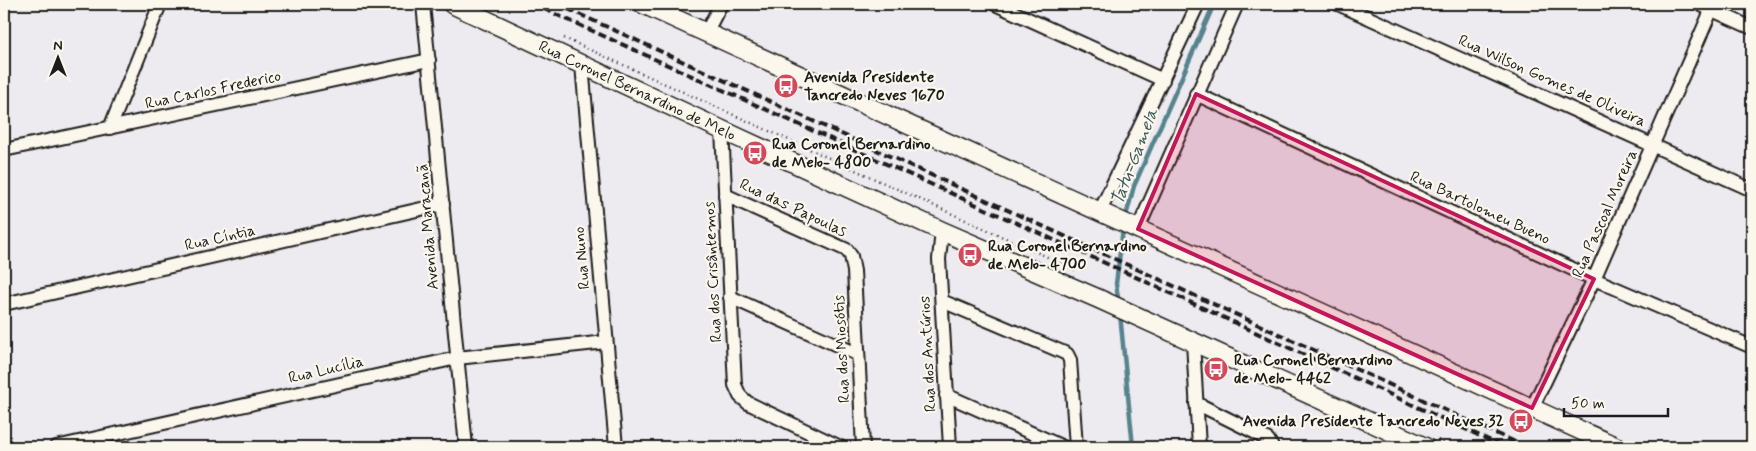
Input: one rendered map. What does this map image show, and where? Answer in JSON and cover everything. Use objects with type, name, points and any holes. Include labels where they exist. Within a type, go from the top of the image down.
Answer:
[{"type":"main road","name":"Rua Coronel Bernardino de Melo","points":[[452,4],[942,231],[1099,298],[1425,447]]},
{"type":"main road","points":[[643,4],[1617,447]]},
{"type":"street","points":[[110,128],[160,4]]},
{"type":"street","name":"Avenida Maracanã","points":[[422,4],[466,447]]},
{"type":"street","points":[[706,32],[721,4]]},
{"type":"street","points":[[995,4],[1163,80]]},
{"type":"street","points":[[1102,212],[1198,4]]},
{"type":"street","points":[[1135,227],[1237,4]]},
{"type":"street","name":"Rua Wilson Gomes de Oliveira","points":[[1338,4],[1654,144],[1752,190]]},
{"type":"street","points":[[1699,4],[1713,7],[1752,28]]},
{"type":"street","name":"Rua Pascoal Moreira","points":[[1532,408],[1594,279],[1713,7]]},
{"type":"street","name":"Rua Carlos Frederico","points":[[4,150],[429,60]]},
{"type":"street","name":"Rua Nuno","points":[[582,65],[616,447]]},
{"type":"street","name":"Rua Bartolomeu Bueno","points":[[1196,94],[1594,279],[1752,347]]},
{"type":"street","name":"Rua dos Crisântemos","points":[[722,130],[735,386],[740,396],[748,403],[840,447]]},
{"type":"street","name":"Rua das Papoulas","points":[[725,195],[847,250]]},
{"type":"street","name":"Rua Cíntia","points":[[4,304],[443,204]]},
{"type":"street","name":"Rua dos Antúrios","points":[[942,231],[939,259],[950,447]]},
{"type":"street","name":"Rua dos Miosótis","points":[[847,250],[851,256],[854,271],[863,447]]},
{"type":"street","points":[[730,297],[858,354]]},
{"type":"street","points":[[942,301],[1067,354],[1070,360],[1076,447]]},
{"type":"street","name":"Rua Lucília","points":[[56,447],[457,358],[606,342]]},
{"type":"street","points":[[1193,342],[1199,447]]},
{"type":"street","points":[[946,395],[1063,447]]},
{"type":"street","points":[[1196,403],[1256,433],[1268,440],[1272,447]]},
{"type":"path","points":[[563,37],[1080,272]]},
{"type":"highlighted area","points":[[1196,94],[1594,279],[1532,408],[1138,229]]},
{"type":"waterway","name":"Tatu-Gamela","points":[[1125,220],[1134,186],[1214,4]]},
{"type":"waterway","name":"Tatu-Gamela","points":[[1119,304],[1116,284],[1123,228]]},
{"type":"waterway","name":"Tatu-Gamela","points":[[1120,314],[1133,447]]},
{"type":"railway","points":[[533,4],[1127,273],[1504,447]]},
{"type":"railway","points":[[557,4],[1526,447]]},
{"type":"place","name":"Avenida Presidente Tancredo Neves 1670","points":[[786,86]]},
{"type":"place","name":"Rua Coronel Bernardino de Melo- 4800","points":[[755,153]]},
{"type":"place","name":"Rua Coronel Bernardino de Melo- 4700","points":[[970,255]]},
{"type":"place","name":"Rua Coronel Bernardino de Melo- 4462","points":[[1216,369]]},
{"type":"place","name":"Avenida Presidente Tancredo Neves 32","points":[[1521,421]]}]
